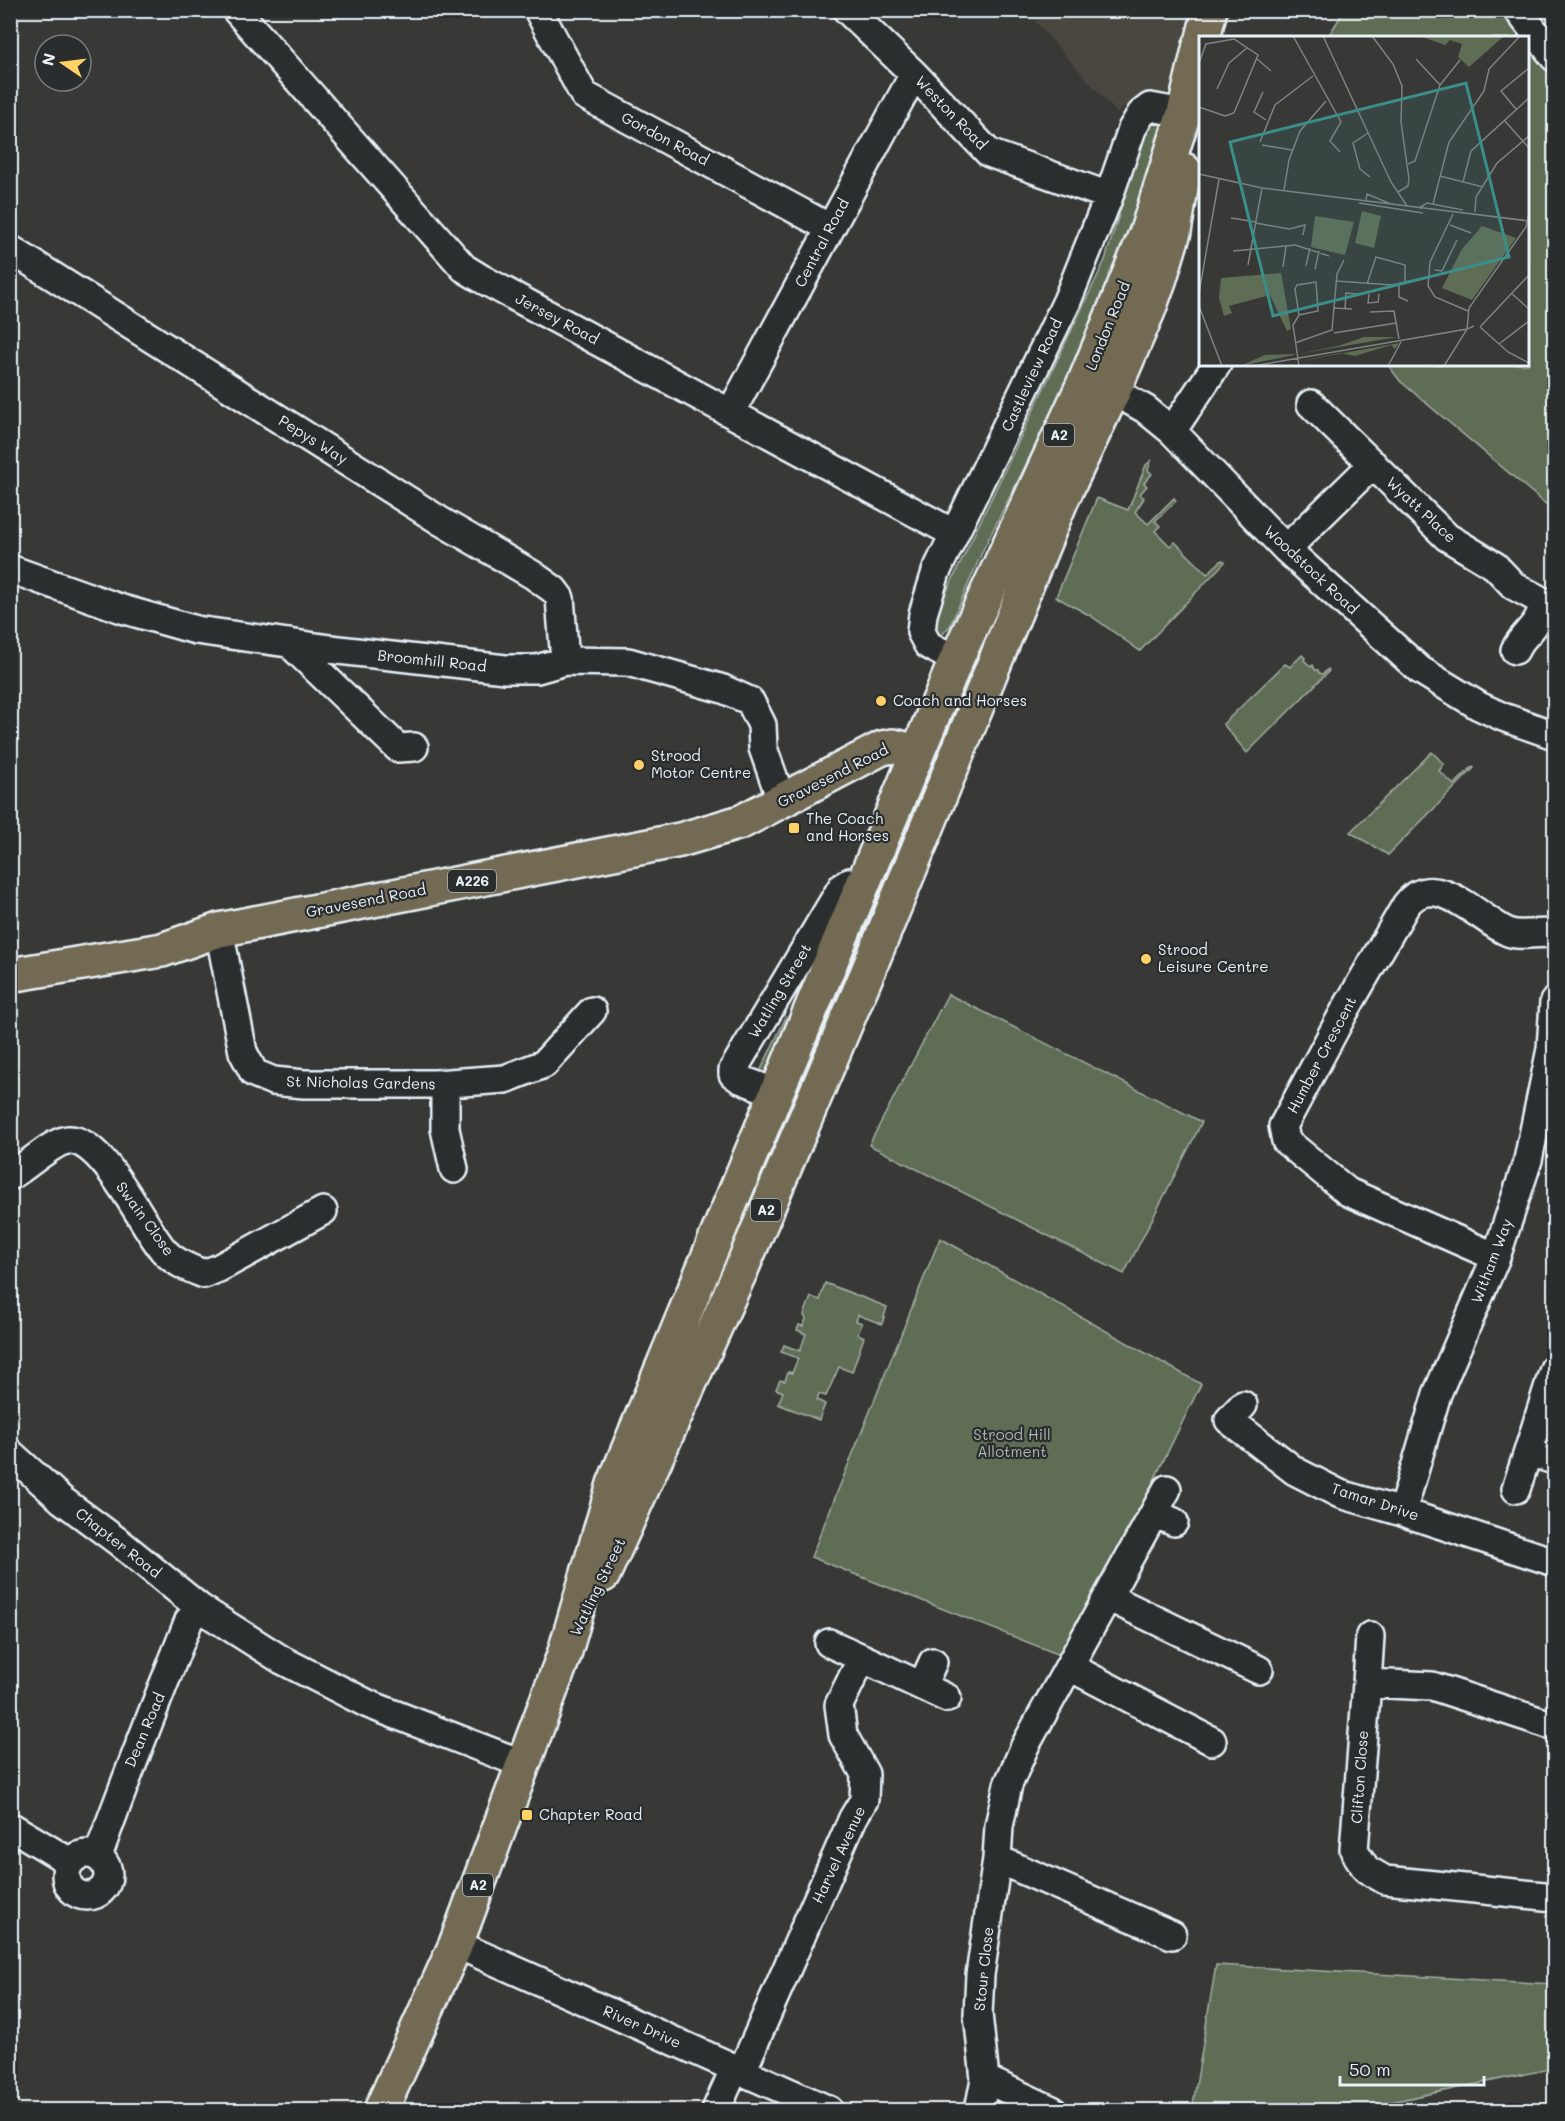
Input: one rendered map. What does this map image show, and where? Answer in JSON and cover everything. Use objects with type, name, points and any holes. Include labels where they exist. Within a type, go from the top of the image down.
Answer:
[{"type":"main road","points":[[1204,36],[1210,10]]},
{"type":"main road","name":"London Road","points":[[955,760],[972,668],[1014,532],[1154,296],[1174,232],[1190,122],[1184,113],[1199,49]]},
{"type":"main road","name":"London Road","points":[[918,752],[972,668],[1012,575],[1061,501],[1099,386]]},
{"type":"main road","name":"Gravesend Road","points":[[10,975],[162,950],[219,930],[680,840],[741,822],[882,748],[893,746],[918,752]]},
{"type":"main road","name":"Watling Street","points":[[564,1655],[614,1484],[918,752]]},
{"type":"main road","name":"Watling Street","points":[[564,1655],[621,1541],[741,1270],[955,760]]},
{"type":"main road","name":"Watling Street","points":[[776,1093],[792,1100],[797,1097],[858,952],[891,915]]},
{"type":"main road","name":"Watling Street","points":[[693,1293],[726,1256],[763,1170],[770,1162],[784,1166]]},
{"type":"main road","name":"A2","points":[[381,2110],[456,1944],[564,1655]]},
{"type":"street","name":"Jersey Road","points":[[236,10],[464,268],[954,533]]},
{"type":"street","name":"Gordon Road","points":[[538,10],[584,95],[830,228]]},
{"type":"street","name":"Weston Road","points":[[847,10],[914,74],[989,153],[1109,196]]},
{"type":"street","points":[[1518,10],[1554,57]]},
{"type":"street","name":"Central Road","points":[[731,412],[914,74]]},
{"type":"street","name":"Castleview Road","points":[[972,668],[927,644],[923,638],[920,628],[932,582],[1066,301],[1109,196],[1132,129],[1147,108],[1184,113]]},
{"type":"street","name":"Pepys Way","points":[[10,249],[442,522],[533,575],[554,590],[560,598],[565,661]]},
{"type":"street","points":[[1172,431],[1216,366]]},
{"type":"street","name":"Woodstock Road","points":[[1099,386],[1145,410],[1172,431],[1286,549],[1428,676],[1461,697],[1498,715],[1554,735]]},
{"type":"street","name":"Wyatt Place","points":[[1311,404],[1454,543],[1495,566],[1512,585],[1542,601],[1542,608],[1532,630],[1519,641],[1515,650]]},
{"type":"street","name":"Wyatt Place","points":[[1286,549],[1373,464]]},
{"type":"street","name":"Broomhill Road","points":[[10,569],[112,605],[196,630],[505,669],[537,669],[565,661],[628,662],[723,689],[750,701],[762,725],[764,748],[782,802]]},
{"type":"street","points":[[289,643],[398,748],[414,747]]},
{"type":"street","name":"Watling Street","points":[[776,1093],[736,1078],[733,1070],[842,888],[850,882],[863,886]]},
{"type":"street","name":"Humber Crescent","points":[[1496,1257],[1348,1192],[1287,1141],[1283,1126],[1343,1014],[1409,901],[1418,894],[1437,892],[1465,904],[1511,933],[1554,933]]},
{"type":"street","name":"St Nicholas Gardens","points":[[219,930],[240,1043],[248,1065],[258,1076],[270,1081],[445,1084],[505,1079],[544,1064],[592,1011]]},
{"type":"street","name":"Witham Way","points":[[1402,1512],[1437,1394],[1496,1257],[1528,1160],[1551,1049],[1554,1002]]},
{"type":"street","points":[[445,1084],[445,1130],[454,1169]]},
{"type":"street","name":"Swain Close","points":[[10,1176],[51,1147],[68,1140],[86,1144],[101,1157],[165,1251],[181,1265],[204,1274],[323,1211]]},
{"type":"street","points":[[1516,1489],[1554,1370]]},
{"type":"street","name":"Tamar Drive","points":[[1243,1405],[1229,1420],[1296,1471],[1340,1494],[1554,1562]]},
{"type":"street","points":[[1528,1452],[1554,1460]]},
{"type":"street","name":"Chapter Road","points":[[10,1453],[62,1500],[120,1543],[200,1608],[282,1660],[368,1704],[523,1764]]},
{"type":"street","name":"Stour Close","points":[[979,2110],[984,2079],[978,2013],[979,1995],[998,1859],[999,1829],[1008,1785],[1024,1749],[1108,1597],[1165,1508]]},
{"type":"street","points":[[1108,1597],[1259,1670]]},
{"type":"street","name":"Dean Road","points":[[98,1856],[123,1783],[153,1714],[189,1620],[200,1608]]},
{"type":"street","name":"Clifton Close","points":[[1370,1636],[1354,1850],[1366,1869],[1385,1880],[1554,1897]]},
{"type":"street","points":[[829,1643],[947,1698]]},
{"type":"street","name":"Harvel Avenue","points":[[716,2110],[739,2070],[853,1818],[864,1800],[865,1774],[843,1735],[839,1705],[862,1658]]},
{"type":"street","points":[[922,1686],[933,1662]]},
{"type":"street","points":[[1070,1666],[1212,1741]]},
{"type":"street","points":[[1367,1683],[1432,1686],[1554,1726]]},
{"type":"street","points":[[10,1826],[70,1862]]},
{"type":"street","points":[[80,1855],[98,1856],[106,1864],[109,1879],[103,1890],[93,1896],[81,1896],[71,1890],[66,1880],[70,1862],[80,1855]]},
{"type":"street","points":[[998,1859],[1172,1935]]},
{"type":"street","name":"River Drive","points":[[456,1944],[829,2110]]},
{"type":"street","points":[[984,2079],[1052,2110]]},
{"type":"shaded area","points":[[1026,11],[1197,11],[1169,92],[1149,94],[1131,101],[1117,113]]},
{"type":"green space","points":[[1344,11],[1509,11],[1554,63],[1554,537],[1549,539],[1548,506],[1400,381],[1389,366],[1529,366],[1529,36],[1328,36]]},
{"type":"green space","points":[[1153,122],[1164,123],[1132,240],[1065,387],[984,548],[950,626],[941,636],[928,631],[1105,260],[1146,126]]},
{"type":"green space","points":[[1151,461],[1148,470],[1152,474],[1144,483],[1147,486],[1140,494],[1144,498],[1135,512],[1148,524],[1174,498],[1176,501],[1155,521],[1160,526],[1155,531],[1170,546],[1175,542],[1207,574],[1222,560],[1225,562],[1140,651],[1091,616],[1056,597],[1097,498],[1128,510],[1146,465]]},
{"type":"green space","points":[[1302,655],[1304,660],[1311,667],[1313,665],[1319,673],[1323,674],[1328,669],[1329,671],[1247,753],[1223,724],[1285,664],[1290,667]]},
{"type":"green space","points":[[1432,752],[1444,764],[1439,771],[1454,785],[1472,767],[1474,768],[1388,855],[1350,832]]},
{"type":"green space","points":[[948,994],[1202,1122],[1124,1274],[869,1145]]},
{"type":"green space","points":[[786,1017],[789,1020],[781,1049],[768,1075],[757,1078]]},
{"type":"green space","name":"Strood Hill Allotment","points":[[940,1238],[1201,1384],[1086,1619],[1065,1657],[811,1557]]},
{"type":"green space","points":[[825,1283],[887,1307],[882,1324],[858,1315],[856,1321],[862,1323],[858,1334],[864,1337],[852,1372],[839,1367],[826,1396],[819,1394],[817,1400],[825,1404],[819,1420],[778,1404],[783,1392],[776,1389],[780,1380],[785,1381],[788,1372],[792,1373],[798,1358],[781,1352],[784,1345],[800,1351],[806,1334],[797,1330],[799,1325],[803,1326],[806,1319],[804,1315],[811,1297],[820,1300]]},
{"type":"green space","points":[[1216,1965],[1554,1984],[1554,2068],[1386,2103],[1384,2110],[1192,2110]]},
{"type":"place","name":"Coach and Horses","points":[[881,701]]},
{"type":"place","name":"Strood Motor Centre","points":[[639,765]]},
{"type":"place","name":"The Coach and Horses","points":[[794,828]]},
{"type":"place","name":"Strood Leisure Centre","points":[[1146,959]]},
{"type":"place","name":"Chapter Road","points":[[527,1815]]}]
